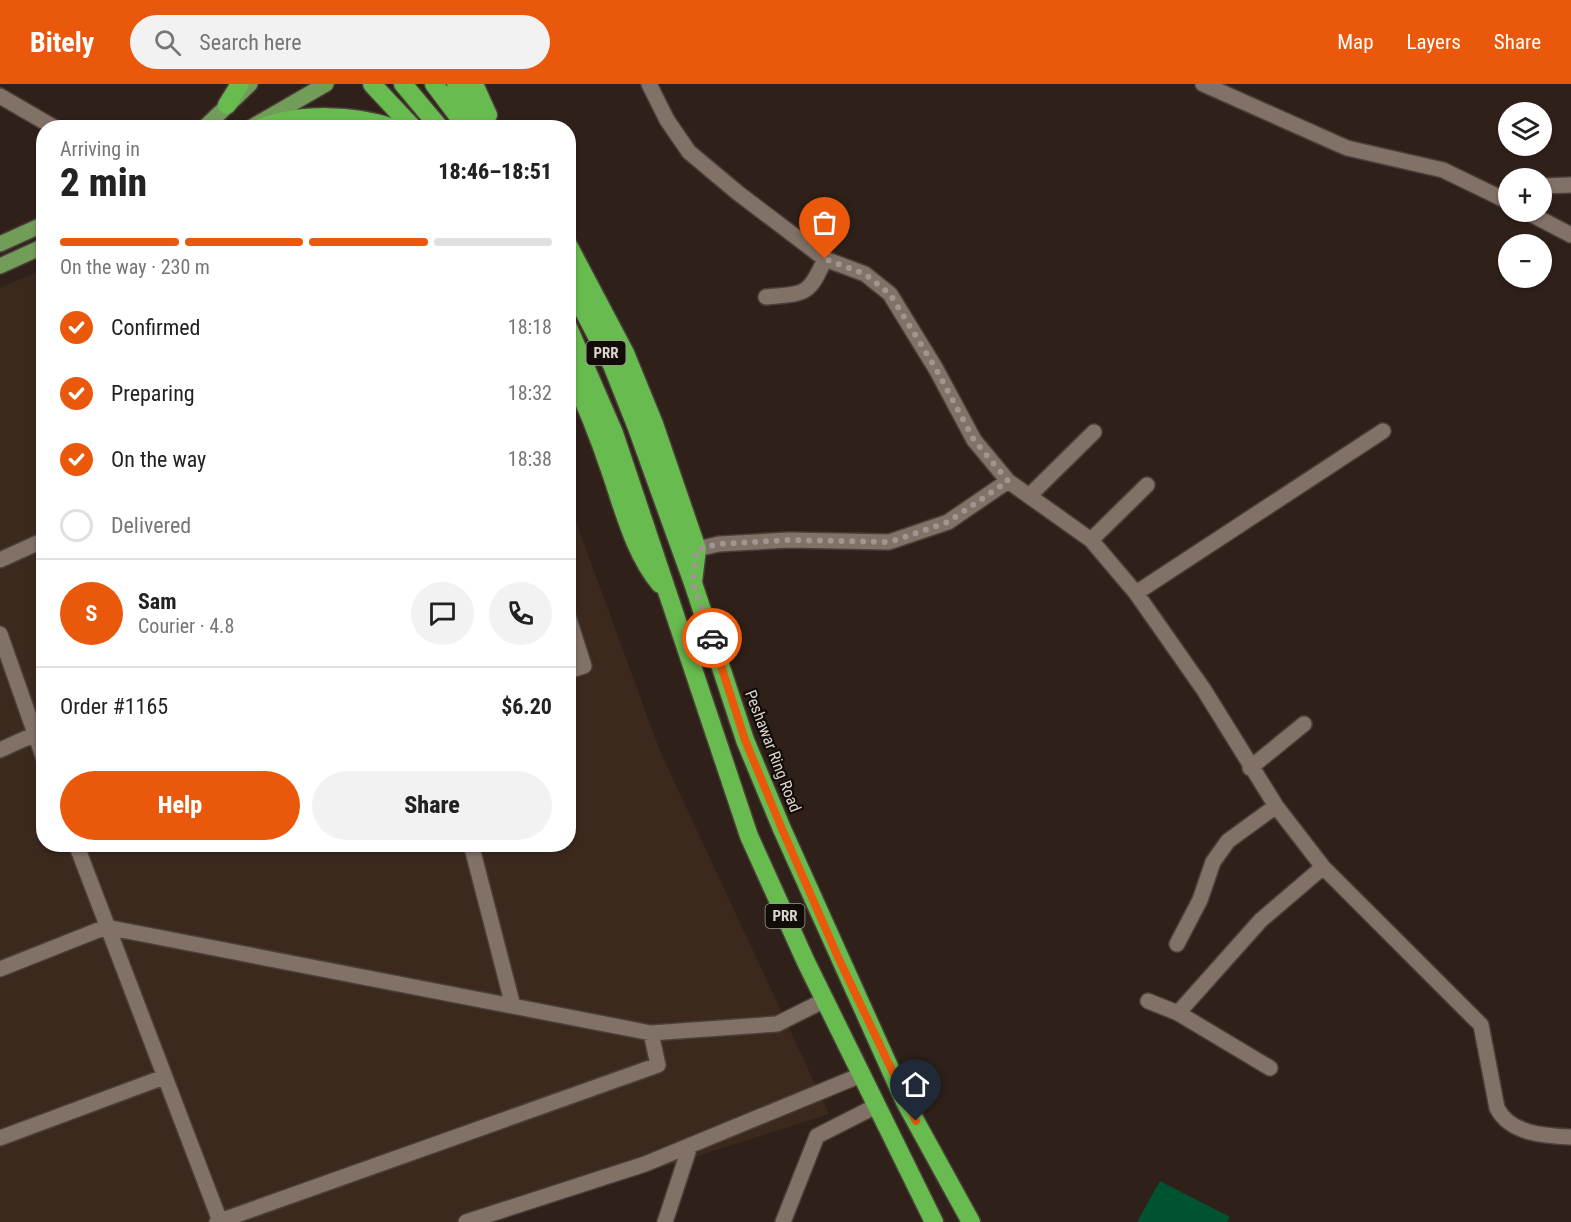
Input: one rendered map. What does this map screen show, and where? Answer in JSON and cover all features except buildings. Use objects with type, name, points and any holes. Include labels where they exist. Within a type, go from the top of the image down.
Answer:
[{"type":"highway","points":[[227,105],[240,84]]},
{"type":"highway","points":[[372,84],[406,120]]},
{"type":"highway","points":[[404,84],[433,120]]},
{"type":"highway","points":[[434,84],[461,120]]},
{"type":"highway","points":[[456,84],[482,120]]},
{"type":"highway","points":[[474,84],[490,120]]},
{"type":"highway","points":[[336,120],[354,120]]},
{"type":"highway","points":[[576,260],[625,352],[654,424],[697,549],[693,583]]},
{"type":"highway","name":"Peshawar Ring Road","points":[[576,296],[612,365],[637,428],[693,583],[745,740],[801,872],[905,1102],[971,1222]]},
{"type":"highway","name":"PRR","points":[[576,345],[614,433],[671,596],[749,836],[930,1220]]},
{"type":"highway","points":[[576,385],[597,434],[626,518],[648,568],[671,596]]},
{"type":"main road","points":[[212,120],[250,84]]},
{"type":"main road","points":[[267,120],[326,84]]},
{"type":"main road","points":[[0,244],[36,228]]},
{"type":"main road","points":[[0,266],[36,250]]},
{"type":"street","points":[[649,84],[667,120],[689,152],[738,194],[825,259],[865,274],[890,294],[936,369],[974,440],[1008,481],[1091,540],[1136,593],[1204,690],[1250,768],[1323,867],[1481,1025],[1497,1108],[1503,1119],[1539,1136],[1571,1137]]},
{"type":"street","points":[[1203,84],[1347,148],[1443,170],[1498,196]]},
{"type":"street","points":[[0,96],[41,120]]},
{"type":"street","points":[[1552,186],[1571,185]]},
{"type":"street","points":[[1482,187],[1498,187]]},
{"type":"street","points":[[1546,222],[1571,235]]},
{"type":"street","points":[[766,297],[798,295],[807,290],[816,279],[825,259]]},
{"type":"street","points":[[1136,593],[1383,431]]},
{"type":"street","points":[[1029,496],[1094,432]]},
{"type":"street","points":[[697,549],[719,544],[789,540],[890,542],[948,522],[1008,481]]},
{"type":"street","points":[[1091,540],[1147,485]]},
{"type":"street","points":[[0,560],[36,544]]},
{"type":"street","points":[[0,634],[36,724]]},
{"type":"street","points":[[576,641],[584,666],[576,668]]},
{"type":"street","points":[[1250,768],[1304,724]]},
{"type":"street","points":[[0,750],[36,733]]},
{"type":"street","points":[[1178,944],[1200,900],[1213,862],[1228,841],[1276,806]]},
{"type":"street","points":[[78,852],[218,1222],[658,1065],[651,1033]]},
{"type":"street","points":[[473,852],[513,1006]]},
{"type":"street","points":[[1178,1013],[1261,920],[1323,867]]},
{"type":"street","points":[[0,969],[106,927],[651,1033],[777,1024],[825,1000]]},
{"type":"street","points":[[1148,1001],[1178,1013],[1270,1068]]},
{"type":"street","points":[[466,1222],[645,1164],[861,1075]]},
{"type":"street","points":[[0,1138],[164,1077]]},
{"type":"street","points":[[783,1222],[817,1136],[876,1106]]},
{"type":"street","points":[[665,1222],[690,1146]]},
{"type":"shaded area","points":[[36,272],[36,852],[576,852],[576,522],[660,751],[829,1114],[492,1222],[0,1222],[0,288]]},
{"type":"green space","points":[[1160,1181],[1230,1217],[1227,1222],[1137,1222]]},
{"type":"way so far","points":[[712,638],[693,583],[697,549],[719,544],[789,540],[890,542],[948,522],[1008,481],[974,440],[936,369],[890,294],[865,274],[825,259]]},
{"type":"route","points":[[712,638],[745,740],[782,829],[838,957],[916,1121]]}]
